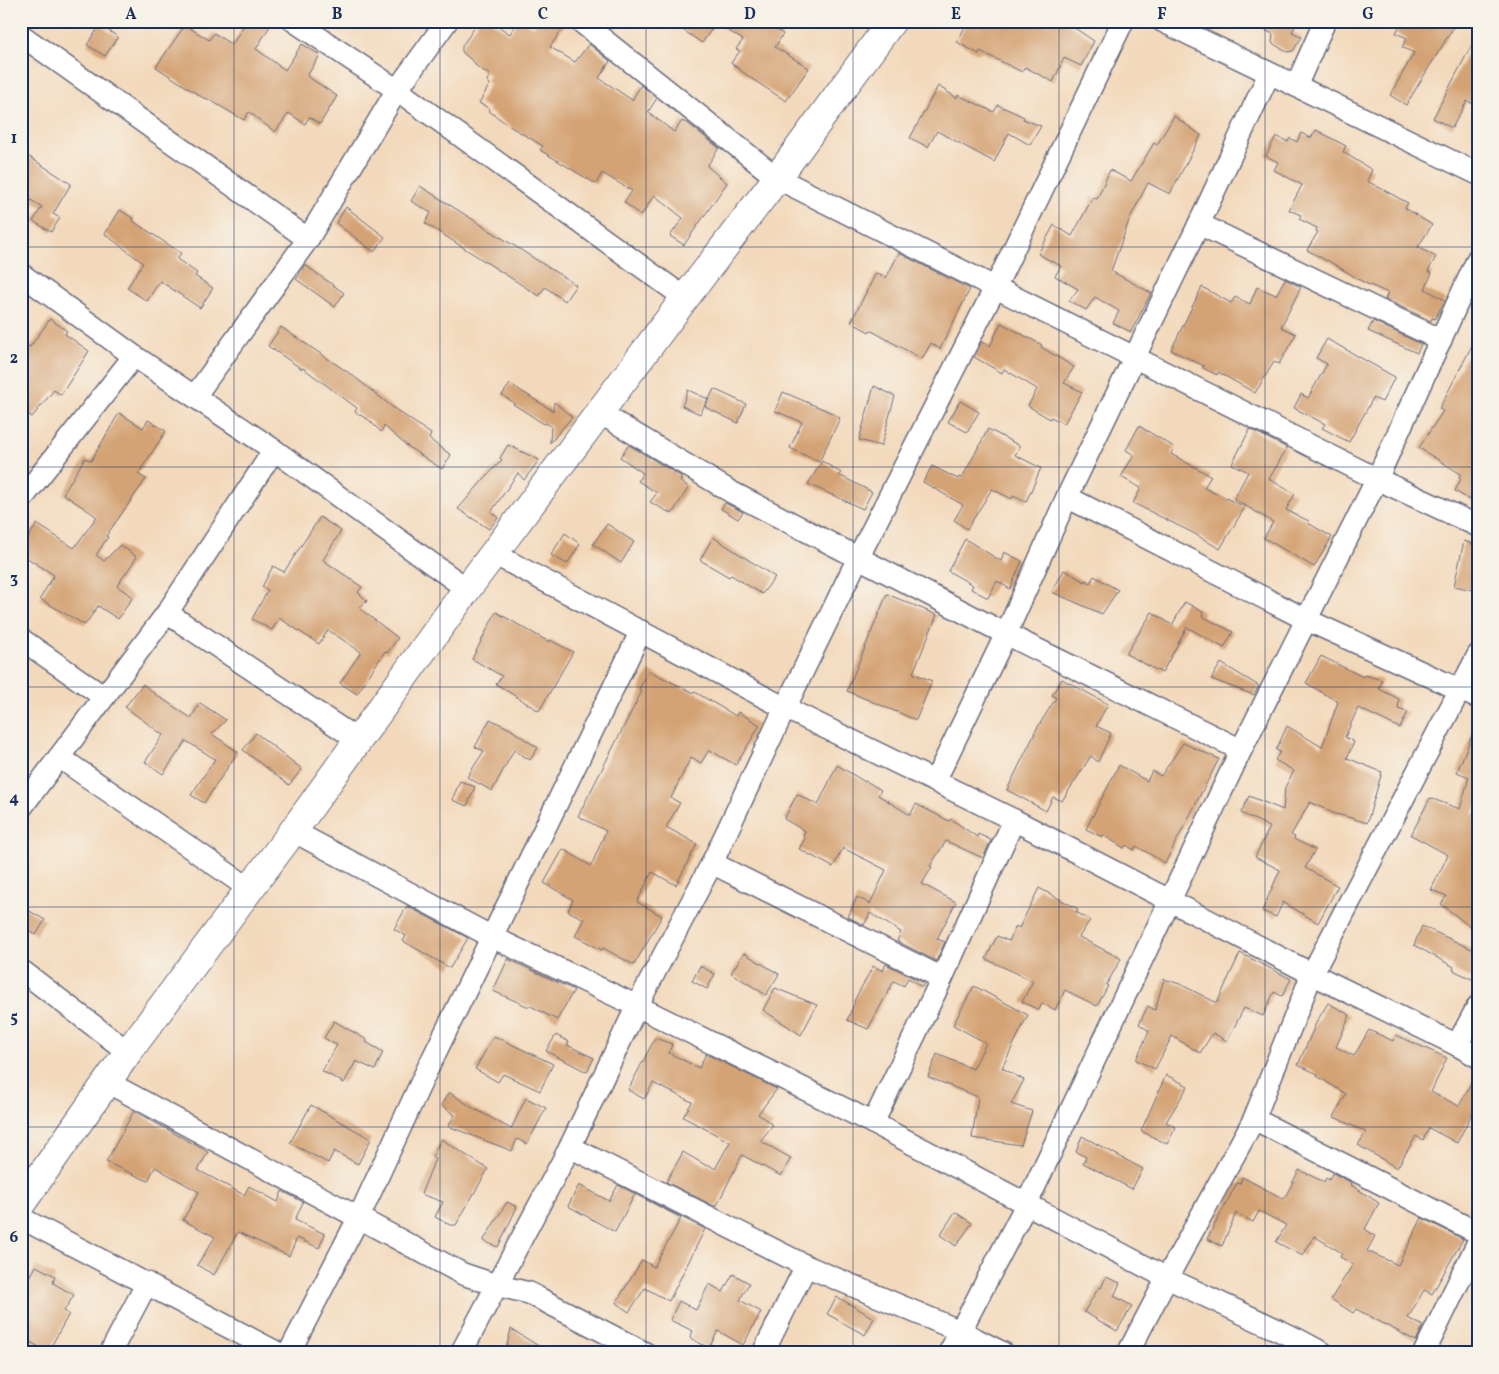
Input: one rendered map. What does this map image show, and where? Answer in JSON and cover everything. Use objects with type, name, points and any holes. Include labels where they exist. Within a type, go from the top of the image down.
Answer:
[{"type":"street","points":[[294,21],[397,90],[684,298]]},
{"type":"street","points":[[195,396],[308,239],[397,90],[447,21]]},
{"type":"street","points":[[580,21],[777,178],[1377,479],[1478,526]]},
{"type":"street","points":[[461,1353],[570,1147],[637,1006],[712,863],[858,558],[995,288],[1123,21]]},
{"type":"street","points":[[1162,21],[1478,174]]},
{"type":"street","points":[[1296,86],[1325,21]]},
{"type":"street","points":[[21,1204],[128,1052],[250,890],[467,589],[684,298],[777,178],[889,22]]},
{"type":"street","points":[[21,36],[308,239]]},
{"type":"street","points":[[935,781],[1006,634],[1067,497],[1200,224],[1269,74]]},
{"type":"street","points":[[1200,224],[1441,340]]},
{"type":"street","points":[[949,1353],[1026,1205],[1241,750],[1377,479],[1478,258]]},
{"type":"street","points":[[21,274],[134,356],[274,450],[467,589]]},
{"type":"street","points":[[22,498],[134,356]]},
{"type":"street","points":[[600,413],[733,493],[1006,634],[1241,750]]},
{"type":"street","points":[[21,808],[167,612],[274,450]]},
{"type":"street","points":[[1067,497],[1307,620],[1469,694]]},
{"type":"street","points":[[494,554],[785,708],[1014,820],[1312,974],[1478,1056]]},
{"type":"street","points":[[167,612],[358,740]]},
{"type":"street","points":[[289,1353],[359,1217],[426,1072],[641,631]]},
{"type":"street","points":[[21,639],[104,697]]},
{"type":"street","points":[[1128,1353],[1166,1278],[1254,1119],[1312,974],[1469,694],[1478,655]]},
{"type":"street","points":[[59,757],[250,890]]},
{"type":"street","points":[[873,1123],[1014,820]]},
{"type":"street","points":[[293,831],[492,937],[637,1006],[873,1123],[1166,1278],[1323,1353]]},
{"type":"street","points":[[712,863],[942,978]]},
{"type":"street","points":[[21,970],[128,1052]]},
{"type":"street","points":[[1457,1045],[1478,1006]]},
{"type":"street","points":[[107,1082],[463,1274],[529,1293],[645,1353]]},
{"type":"street","points":[[1254,1119],[1478,1233]]},
{"type":"street","points":[[570,1147],[806,1266],[960,1331],[1003,1353]]},
{"type":"street","points":[[21,1218],[278,1353]]},
{"type":"street","points":[[1424,1353],[1478,1242]]},
{"type":"street","points":[[763,1353],[806,1266]]},
{"type":"street","points":[[110,1353],[146,1283]]},
{"type":"building","points":[[246,21],[273,21],[256,49],[285,70],[302,44],[320,55],[307,76],[337,96],[320,124],[309,117],[305,124],[289,113],[275,132],[249,112],[244,120],[205,99],[156,67],[185,25],[209,40],[214,33],[232,45]]},
{"type":"building","points":[[479,21],[490,21],[510,34],[518,21],[533,27],[538,21],[567,21],[550,47],[575,62],[589,44],[610,61],[599,78],[632,100],[641,85],[657,98],[648,112],[674,132],[682,121],[686,122],[719,148],[707,166],[727,183],[684,245],[670,236],[683,218],[654,195],[641,216],[624,202],[632,191],[602,173],[596,184],[540,150],[543,146],[511,127],[489,111],[490,109],[479,103],[490,84],[487,81],[490,75],[475,65],[462,52],[462,46]]},
{"type":"building","points":[[670,21],[764,21],[783,34],[775,47],[809,68],[786,101],[731,63],[740,51],[736,49],[743,40],[716,23],[702,43]]},
{"type":"building","points":[[968,21],[1064,21],[1094,41],[1081,66],[1064,58],[1053,82],[1025,67],[1022,72],[980,51],[979,54],[957,42]]},
{"type":"building","points":[[1246,21],[1298,21],[1292,32],[1302,37],[1293,51],[1287,52],[1272,43],[1273,34]]},
{"type":"building","points":[[1402,21],[1440,21],[1453,28],[1406,105],[1390,95],[1414,53],[1402,47],[1407,38],[1396,33]]},
{"type":"building","points":[[100,25],[118,37],[105,56],[87,45]]},
{"type":"building","points":[[1478,33],[1478,106],[1467,101],[1452,128],[1433,118]]},
{"type":"building","points":[[938,86],[957,98],[958,95],[994,112],[998,105],[1024,117],[1023,119],[1041,126],[1030,145],[1009,133],[994,162],[937,131],[928,147],[910,138]]},
{"type":"building","points":[[1174,116],[1201,135],[1170,194],[1148,183],[1130,218],[1111,271],[1151,293],[1131,332],[1113,323],[1119,311],[1095,297],[1086,310],[1069,301],[1078,289],[1055,276],[1061,266],[1038,254],[1054,225],[1072,236],[1093,197],[1097,199],[1110,170],[1131,181],[1154,143],[1157,145]]},
{"type":"building","points":[[1316,130],[1346,146],[1343,152],[1372,170],[1367,181],[1408,203],[1405,208],[1432,225],[1418,247],[1436,257],[1428,271],[1432,273],[1425,289],[1445,300],[1435,319],[1432,318],[1431,321],[1385,299],[1388,293],[1363,282],[1307,250],[1318,232],[1316,231],[1317,228],[1299,219],[1301,215],[1289,210],[1302,185],[1274,170],[1278,162],[1266,156],[1276,136],[1288,142],[1290,138],[1297,142],[1301,133],[1311,138]]},
{"type":"building","points":[[28,156],[71,184],[53,214],[60,218],[51,232],[33,221],[42,207],[21,194],[21,166]]},
{"type":"building","points":[[420,186],[576,285],[565,301],[545,287],[539,296],[425,223],[431,213],[411,201]]},
{"type":"building","points":[[346,207],[385,237],[374,252],[336,223]]},
{"type":"building","points":[[120,210],[134,219],[133,221],[181,253],[177,259],[197,273],[195,276],[213,288],[200,308],[160,281],[147,301],[127,288],[143,263],[105,234]]},
{"type":"building","points":[[899,253],[970,289],[940,349],[931,343],[922,359],[870,330],[869,332],[851,322],[876,273],[886,278]]},
{"type":"building","points":[[305,265],[344,293],[335,307],[296,279]]},
{"type":"building","points":[[1285,279],[1301,287],[1281,327],[1296,334],[1279,364],[1274,362],[1255,393],[1218,372],[1217,375],[1203,368],[1204,366],[1171,350],[1202,287],[1231,303],[1235,297],[1250,304],[1257,287],[1276,295]]},
{"type":"building","points":[[50,319],[67,331],[65,334],[89,351],[61,395],[54,390],[32,417],[21,409],[21,380],[28,371],[21,367],[21,357]]},
{"type":"building","points":[[1373,321],[1421,344],[1417,353],[1368,331]]},
{"type":"building","points":[[1001,323],[1042,345],[1041,347],[1074,367],[1064,383],[1082,392],[1064,424],[1051,417],[1050,419],[1028,406],[1037,389],[1004,369],[1002,373],[974,357],[982,342],[990,346]]},
{"type":"building","points":[[281,327],[352,375],[395,409],[431,434],[429,439],[451,455],[442,469],[407,446],[384,426],[381,432],[369,420],[355,412],[357,408],[303,368],[268,346]]},
{"type":"building","points":[[1478,334],[1478,491],[1472,501],[1455,491],[1461,479],[1459,477],[1461,474],[1419,448],[1443,411],[1439,409]]},
{"type":"building","points":[[1327,339],[1395,377],[1382,402],[1373,398],[1349,442],[1322,428],[1325,424],[1294,408],[1301,394],[1308,398],[1327,364],[1316,358]]},
{"type":"building","points":[[510,384],[553,411],[554,402],[572,417],[550,443],[551,426],[544,424],[502,395]]},
{"type":"building","points":[[874,386],[895,396],[881,446],[859,440]]},
{"type":"building","points":[[714,389],[746,404],[738,423],[705,407]]},
{"type":"building","points":[[688,390],[708,399],[700,414],[682,406]]},
{"type":"building","points":[[783,392],[840,418],[819,462],[790,448],[802,422],[775,411]]},
{"type":"building","points":[[960,401],[979,412],[967,432],[948,422]]},
{"type":"building","points":[[119,413],[143,428],[148,420],[166,431],[138,474],[146,479],[106,536],[108,537],[96,555],[104,561],[120,545],[137,557],[117,586],[133,597],[118,619],[98,606],[85,625],[40,599],[54,575],[21,554],[21,548],[37,524],[74,548],[96,518],[96,516],[63,494],[85,458],[91,461]]},
{"type":"building","points":[[1139,426],[1174,447],[1171,454],[1211,476],[1204,488],[1245,507],[1220,549],[1193,533],[1133,503],[1141,488],[1121,477],[1134,455],[1126,450]]},
{"type":"building","points":[[988,429],[1020,446],[1015,455],[1041,468],[1026,502],[1013,496],[1012,499],[992,489],[967,529],[954,520],[963,505],[923,482],[932,466],[958,479],[959,477],[962,478]]},
{"type":"building","points":[[1250,429],[1287,448],[1269,479],[1295,494],[1286,510],[1309,521],[1308,523],[1332,537],[1314,567],[1264,538],[1273,522],[1234,499],[1248,472],[1232,464]]},
{"type":"building","points":[[508,445],[539,460],[524,480],[518,473],[491,512],[498,518],[489,529],[458,509],[502,460],[500,458]]},
{"type":"building","points":[[629,445],[682,477],[680,481],[689,487],[672,514],[650,502],[657,493],[638,481],[643,473],[620,457]]},
{"type":"building","points":[[822,461],[841,473],[839,475],[872,492],[863,509],[808,484]]},
{"type":"building","points":[[725,503],[743,512],[738,519],[721,509]]},
{"type":"building","points":[[320,517],[341,531],[323,560],[362,587],[358,592],[367,601],[359,608],[398,638],[387,653],[385,651],[357,694],[340,683],[361,652],[328,630],[319,644],[279,618],[272,630],[252,619],[268,590],[262,587],[273,566],[284,572]]},
{"type":"building","points":[[607,524],[634,542],[621,563],[593,544]]},
{"type":"building","points":[[565,533],[580,544],[567,564],[551,555]]},
{"type":"building","points":[[713,537],[775,577],[762,594],[731,575],[729,577],[700,560]]},
{"type":"building","points":[[965,539],[1001,561],[1004,552],[1022,561],[1010,589],[997,581],[988,598],[971,589],[973,585],[948,571]]},
{"type":"building","points":[[1464,541],[1478,546],[1478,591],[1454,586]]},
{"type":"building","points":[[1064,570],[1090,583],[1094,576],[1118,590],[1102,614],[1052,592]]},
{"type":"building","points":[[887,594],[937,615],[913,673],[932,681],[916,720],[847,691]]},
{"type":"building","points":[[1185,602],[1203,612],[1202,616],[1233,632],[1224,648],[1187,627],[1162,673],[1126,654],[1152,612],[1172,625]]},
{"type":"building","points":[[496,612],[549,642],[550,640],[573,652],[539,711],[496,684],[502,676],[472,659]]},
{"type":"building","points":[[1321,656],[1363,677],[1364,675],[1382,680],[1379,689],[1399,699],[1398,709],[1408,712],[1400,728],[1358,708],[1345,737],[1354,742],[1347,758],[1382,772],[1367,823],[1335,814],[1310,802],[1291,835],[1295,837],[1294,839],[1315,850],[1305,868],[1338,886],[1318,923],[1283,902],[1276,917],[1262,911],[1280,870],[1255,857],[1270,827],[1241,813],[1249,796],[1283,810],[1285,787],[1294,771],[1275,760],[1280,752],[1276,750],[1287,726],[1322,747],[1338,702],[1306,683]]},
{"type":"building","points":[[1221,663],[1259,686],[1254,695],[1211,679]]},
{"type":"building","points":[[649,671],[695,692],[736,716],[738,712],[760,725],[736,765],[709,750],[701,763],[691,757],[671,798],[680,803],[666,827],[697,844],[676,885],[652,872],[637,902],[662,916],[634,965],[603,948],[602,950],[575,936],[584,919],[568,911],[573,900],[544,883],[563,849],[591,866],[606,831],[578,816],[642,691],[639,689]]},
{"type":"building","points":[[1062,679],[1108,704],[1096,726],[1111,733],[1098,762],[1091,756],[1062,801],[1053,797],[1046,811],[1007,790],[1034,733],[1056,698],[1052,695]]},
{"type":"building","points":[[143,684],[191,718],[200,703],[226,720],[212,734],[238,752],[204,803],[191,795],[215,759],[186,741],[163,774],[145,762],[163,735],[125,707]]},
{"type":"building","points":[[490,719],[510,729],[538,748],[530,760],[514,750],[492,791],[467,777],[484,751],[475,747]]},
{"type":"building","points":[[1477,723],[1478,801],[1473,815],[1478,816],[1478,933],[1441,904],[1447,896],[1431,890],[1448,855],[1411,835],[1430,798],[1460,809],[1469,777],[1457,772]]},
{"type":"building","points":[[256,733],[302,769],[289,785],[243,750]]},
{"type":"building","points":[[1183,743],[1219,759],[1165,863],[1136,846],[1134,850],[1126,845],[1124,848],[1103,835],[1102,837],[1086,829],[1119,765],[1147,781],[1152,771],[1161,776]]},
{"type":"building","points":[[837,765],[881,790],[878,795],[910,815],[916,804],[949,821],[951,819],[977,837],[978,834],[991,840],[983,858],[946,841],[930,866],[932,867],[922,884],[956,902],[937,939],[945,942],[936,961],[897,941],[901,932],[870,913],[864,925],[848,917],[857,897],[870,904],[886,870],[843,848],[833,867],[799,849],[805,838],[803,837],[805,831],[784,819],[797,794],[818,805]]},
{"type":"building","points":[[460,781],[475,787],[467,806],[452,800]]},
{"type":"building","points":[[1039,888],[1078,909],[1076,912],[1090,920],[1079,937],[1121,959],[1106,985],[1108,986],[1097,1006],[1065,990],[1055,1010],[1042,1003],[1039,1010],[1022,1002],[1033,981],[986,959],[997,936],[1009,941],[1016,926],[1019,928]]},
{"type":"building","points":[[21,906],[45,920],[36,935],[21,926]]},
{"type":"building","points":[[407,906],[468,938],[450,968],[403,941],[406,936],[394,929]]},
{"type":"building","points":[[1422,926],[1478,952],[1478,982],[1453,970],[1454,967],[1414,945]]},
{"type":"building","points":[[744,953],[779,974],[766,995],[731,973]]},
{"type":"building","points":[[1240,953],[1291,979],[1282,996],[1274,992],[1263,1016],[1244,1008],[1227,1041],[1213,1033],[1200,1053],[1172,1036],[1155,1069],[1136,1060],[1149,1031],[1139,1024],[1148,1006],[1155,1010],[1164,979],[1180,984],[1217,1003]]},
{"type":"building","points":[[508,959],[574,990],[557,1020],[529,1005],[529,1007],[493,991]]},
{"type":"building","points":[[886,964],[924,983],[922,987],[908,978],[904,986],[894,981],[868,1029],[847,1020],[854,1001],[873,966],[883,971]]},
{"type":"building","points":[[700,966],[715,974],[707,989],[692,981]]},
{"type":"building","points":[[974,986],[1028,1015],[1002,1068],[1024,1080],[1011,1104],[1032,1111],[1021,1145],[972,1138],[978,1097],[928,1077],[937,1054],[973,1069],[986,1043],[953,1025]]},
{"type":"building","points":[[775,988],[817,1005],[801,1035],[763,1010]]},
{"type":"building","points":[[1328,1003],[1350,1015],[1336,1047],[1354,1056],[1369,1030],[1393,1041],[1396,1035],[1447,1058],[1431,1092],[1459,1106],[1478,1070],[1478,1102],[1457,1143],[1429,1128],[1423,1140],[1416,1136],[1397,1168],[1358,1145],[1366,1132],[1334,1117],[1346,1094],[1317,1076],[1318,1074],[1298,1065],[1316,1023]]},
{"type":"building","points":[[334,1021],[367,1040],[366,1042],[383,1052],[375,1070],[356,1061],[344,1083],[322,1071],[337,1045],[324,1038]]},
{"type":"building","points":[[556,1035],[569,1042],[567,1045],[594,1058],[587,1072],[546,1051]]},
{"type":"building","points":[[494,1036],[553,1064],[540,1091],[503,1074],[498,1082],[475,1069]]},
{"type":"building","points":[[655,1038],[672,1044],[669,1053],[699,1068],[706,1054],[777,1089],[758,1114],[773,1125],[760,1141],[791,1158],[781,1176],[742,1155],[716,1207],[666,1182],[683,1152],[715,1169],[730,1142],[683,1117],[692,1102],[653,1083],[644,1099],[628,1090]]},
{"type":"building","points":[[1166,1075],[1188,1086],[1166,1122],[1176,1127],[1167,1144],[1141,1131]]},
{"type":"building","points":[[449,1092],[477,1111],[511,1129],[526,1098],[546,1108],[527,1144],[517,1139],[512,1151],[448,1126],[455,1115],[441,1105]]},
{"type":"building","points":[[311,1105],[371,1139],[358,1164],[334,1151],[328,1163],[290,1143]]},
{"type":"building","points":[[134,1111],[208,1152],[198,1170],[244,1195],[249,1186],[278,1202],[282,1191],[303,1202],[295,1220],[325,1234],[319,1248],[297,1238],[289,1256],[238,1232],[214,1275],[197,1265],[215,1237],[183,1220],[199,1192],[155,1167],[148,1181],[106,1162]]},
{"type":"building","points":[[1082,1136],[1143,1169],[1132,1189],[1083,1163],[1086,1157],[1076,1152]]},
{"type":"building","points":[[441,1139],[488,1169],[456,1225],[450,1225],[435,1217],[443,1202],[421,1194],[435,1159],[432,1157]]},
{"type":"building","points":[[1299,1170],[1324,1182],[1326,1178],[1329,1180],[1333,1173],[1352,1183],[1351,1185],[1379,1203],[1365,1229],[1375,1236],[1367,1251],[1398,1265],[1422,1218],[1463,1239],[1432,1294],[1424,1290],[1408,1318],[1423,1326],[1416,1341],[1356,1309],[1353,1313],[1331,1299],[1353,1264],[1340,1257],[1342,1253],[1314,1236],[1303,1256],[1276,1242],[1286,1225],[1259,1211],[1253,1222],[1236,1213],[1222,1246],[1207,1239],[1237,1183],[1240,1184],[1242,1177],[1284,1199]]},
{"type":"building","points":[[579,1185],[609,1201],[618,1185],[705,1229],[669,1301],[645,1288],[629,1312],[616,1303],[642,1260],[654,1267],[681,1218],[635,1194],[615,1232],[568,1206]]},
{"type":"building","points":[[507,1202],[517,1207],[498,1247],[483,1241]]},
{"type":"building","points":[[955,1212],[972,1223],[956,1246],[940,1235]]},
{"type":"building","points":[[36,1266],[55,1276],[53,1283],[74,1295],[64,1311],[69,1314],[48,1352],[21,1337],[21,1294]]},
{"type":"building","points":[[733,1274],[749,1283],[740,1300],[761,1312],[743,1345],[718,1331],[709,1348],[690,1338],[693,1331],[670,1320],[679,1301],[696,1310],[709,1284],[723,1292]]},
{"type":"building","points":[[1106,1277],[1120,1283],[1114,1296],[1132,1306],[1117,1331],[1084,1312],[1099,1287],[1101,1288]]},
{"type":"building","points":[[837,1297],[874,1318],[865,1335],[827,1314]]},
{"type":"building","points":[[511,1329],[550,1353],[505,1353]]}]
